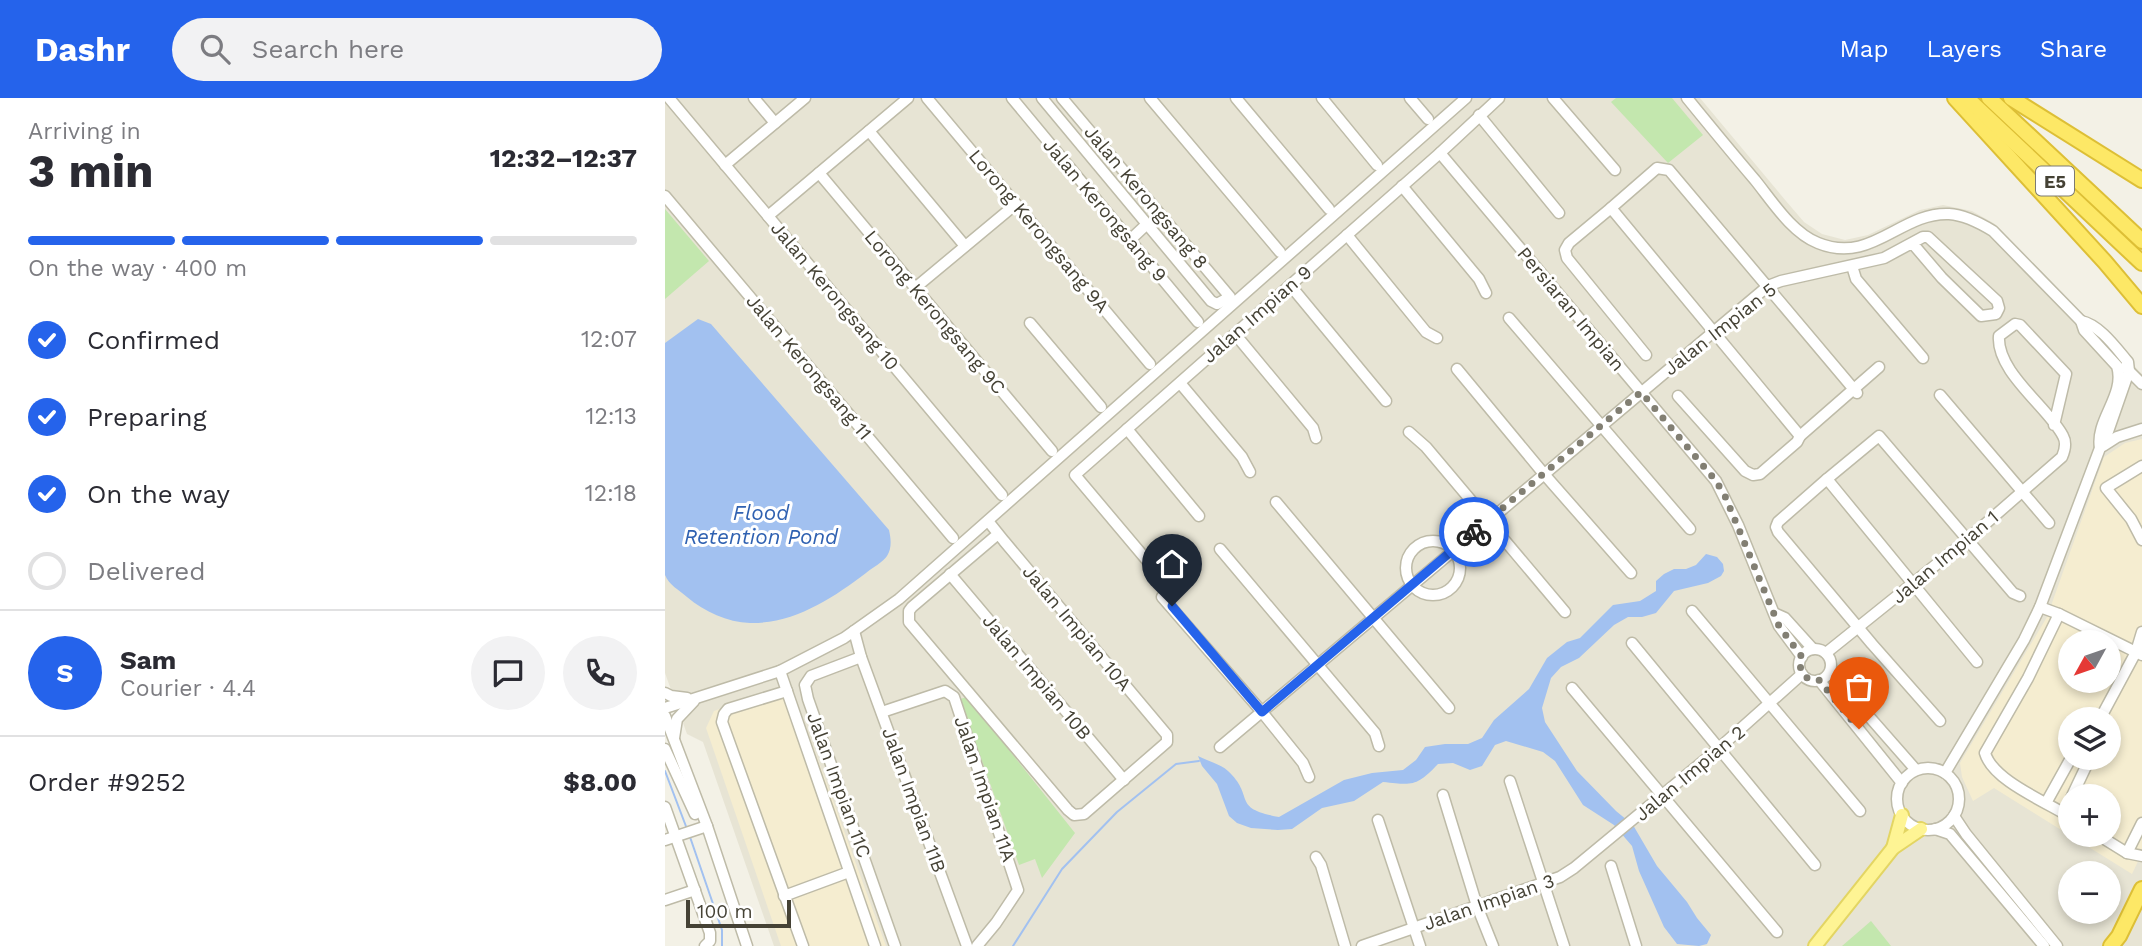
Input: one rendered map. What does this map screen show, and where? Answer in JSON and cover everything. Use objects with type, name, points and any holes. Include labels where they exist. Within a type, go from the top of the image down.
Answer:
[{"type":"highway","points":[[1955,98],[2142,306]]},
{"type":"highway","name":"E5","points":[[1968,98],[2142,263]]},
{"type":"highway","name":"E5","points":[[1989,98],[2142,241]]},
{"type":"highway","points":[[2011,98],[2142,180]]},
{"type":"highway","points":[[2111,946],[2119,936],[2142,889]]},
{"type":"highway","points":[[2121,946],[2142,906]]},
{"type":"main road","points":[[1893,848],[1902,815]]},
{"type":"main road","points":[[1815,946],[1893,848],[1921,829]]},
{"type":"street","name":"Jalan Kerongsang 10","points":[[669,98],[1002,495]]},
{"type":"street","points":[[754,98],[775,123]]},
{"type":"street","points":[[725,165],[806,98]]},
{"type":"street","points":[[768,216],[908,98]]},
{"type":"street","name":"Lorong Kerongsang 9A","points":[[927,98],[1150,364]]},
{"type":"street","name":"Jalan Kerongsang 9","points":[[1012,98],[1198,322]]},
{"type":"street","points":[[1042,98],[1147,224],[1129,240]]},
{"type":"street","name":"Jalan Kerongsang 8","points":[[1062,98],[1230,297],[1217,304],[1211,301],[1147,224]]},
{"type":"street","points":[[1150,98],[1280,252]]},
{"type":"street","points":[[1236,98],[1329,209]]},
{"type":"street","points":[[1322,98],[1377,165]]},
{"type":"street","points":[[1410,98],[1428,119]]},
{"type":"street","points":[[745,946],[665,712],[780,671],[852,633],[899,599],[1466,98]]},
{"type":"street","name":"Jalan Impian 9","points":[[1150,564],[1075,475],[1499,98]]},
{"type":"street","points":[[1553,98],[1615,170]]},
{"type":"street","points":[[1686,98],[1778,208],[1807,237],[1818,243],[1848,250],[1864,247],[1933,216],[1948,214],[1976,221],[1993,231],[2081,321],[2084,330],[2142,384]]},
{"type":"street","points":[[1479,115],[1559,213]]},
{"type":"street","points":[[869,131],[965,246]]},
{"type":"street","name":"Persiaran Impian","points":[[1440,153],[1721,489],[1779,626],[1802,657]]},
{"type":"street","points":[[1646,355],[1567,258],[1565,250],[1569,243],[1657,168],[1669,170],[1855,391]]},
{"type":"street","name":"Lorong Kerongsang 9C","points":[[819,173],[1052,451]]},
{"type":"street","points":[[1402,187],[1479,279],[1486,293]]},
{"type":"street","name":"Jalan Kerongsang 11","points":[[665,196],[953,538]]},
{"type":"street","points":[[915,288],[1016,204]]},
{"type":"street","points":[[1611,208],[1800,436]]},
{"type":"street","points":[[1347,235],[1426,332],[1437,338]]},
{"type":"street","name":"Jalan Impian 5","points":[[1220,747],[1768,286],[1884,258],[1928,236],[1997,301],[1999,308],[1996,314],[1981,316],[1913,244]]},
{"type":"street","points":[[1852,266],[1856,279],[1923,358]]},
{"type":"street","points":[[1290,285],[1386,401]]},
{"type":"street","points":[[1509,318],[1689,529]]},
{"type":"street","points":[[1945,773],[2040,607],[2129,371],[2128,362],[2121,354],[2089,323],[2081,321]]},
{"type":"street","points":[[1030,323],[1101,407]]},
{"type":"street","points":[[2015,324],[2066,374],[2054,425],[2017,380],[1998,345],[1999,336],[2015,324]]},
{"type":"street","points":[[1235,334],[1313,428],[1315,438]]},
{"type":"street","points":[[2100,448],[2098,437],[2118,380],[2117,366],[2111,357]]},
{"type":"street","points":[[1678,396],[1745,471],[1752,475],[1760,474],[1879,367]]},
{"type":"street","points":[[1457,369],[1631,573]]},
{"type":"street","points":[[1180,383],[1242,457],[1249,472]]},
{"type":"street","points":[[1940,395],[2049,523]]},
{"type":"street","name":"Jalan Impian 1","points":[[1826,653],[1968,539],[2062,457],[2066,446],[2064,437],[2054,425]]},
{"type":"street","points":[[1127,429],[1199,516]]},
{"type":"street","points":[[2100,448],[2117,437],[2142,429]]},
{"type":"street","points":[[1409,432],[1426,447],[1565,612]]},
{"type":"street","points":[[1940,721],[1779,532],[1776,527],[1778,522],[1879,436],[2013,593],[2020,596]]},
{"type":"street","points":[[2142,466],[2106,488],[2131,519],[2142,540]]},
{"type":"street","points":[[1827,479],[1976,662]]},
{"type":"street","points":[[1276,502],[1449,708]]},
{"type":"street","name":"Jalan Impian 10A","points":[[988,521],[1167,735],[1167,742],[1124,780]]},
{"type":"street","points":[[998,534],[912,607],[909,611],[909,622],[1068,810],[1074,814],[1084,814],[1124,780]]},
{"type":"street","points":[[1439,541],[1454,550],[1460,567],[1454,584],[1447,590],[1430,594],[1413,585],[1406,571],[1407,562],[1415,548],[1422,543],[1439,541]]},
{"type":"street","points":[[1220,549],[1375,733],[1379,746]]},
{"type":"street","name":"Jalan Impian 10B","points":[[950,575],[1124,780]]},
{"type":"street","points":[[1162,597],[1262,712],[1303,763],[1309,777]]},
{"type":"street","points":[[2040,607],[2139,653]]},
{"type":"street","points":[[1692,611],[1860,811]]},
{"type":"street","name":"Persiaran Impian","points":[[1776,614],[1786,618],[1813,649]]},
{"type":"street","points":[[2058,810],[1993,769],[1985,753],[2028,678],[2059,614]]},
{"type":"street","points":[[2107,707],[2139,653],[2142,632]]},
{"type":"street","name":"Jalan Impian 11B","points":[[852,633],[854,646],[860,655],[967,946]]},
{"type":"street","points":[[1632,643],[1815,865]]},
{"type":"street","points":[[1813,649],[1826,653],[1831,664],[1830,672],[1819,680],[1811,680],[1802,674],[1800,665],[1802,657],[1813,649]]},
{"type":"street","name":"Jalan Impian 11C","points":[[860,655],[811,676],[805,685],[895,946]]},
{"type":"street","points":[[780,671],[875,946]]},
{"type":"street","points":[[1830,672],[1916,770]]},
{"type":"street","name":"Jalan Impian 2","points":[[1574,868],[1718,749],[1802,674]]},
{"type":"street","points":[[1819,680],[1902,783]]},
{"type":"street","points":[[1572,688],[1777,932]]},
{"type":"street","points":[[787,691],[728,709],[722,722],[803,946]]},
{"type":"street","name":"Jalan Impian 11A","points":[[881,712],[945,691],[954,697],[1018,890],[977,946]]},
{"type":"street","points":[[665,693],[698,699]]},
{"type":"street","points":[[674,738],[680,714],[698,699]]},
{"type":"street","points":[[1851,719],[1863,709]]},
{"type":"street","points":[[1866,738],[1878,727]]},
{"type":"street","points":[[665,749],[697,818],[704,827],[705,840],[745,946]]},
{"type":"street","points":[[1935,829],[1949,822],[1954,816],[1958,807],[1957,788],[1945,773],[1931,768],[1916,770],[1902,783],[1898,796],[1902,815],[1921,829],[1935,829],[1949,834],[2044,946]]},
{"type":"street","points":[[2046,803],[2064,770]]},
{"type":"street","points":[[1510,781],[1565,946]]},
{"type":"street","points":[[1443,795],[1477,906],[1493,946]]},
{"type":"street","points":[[665,807],[679,835],[710,933],[707,944]]},
{"type":"street","points":[[1954,816],[2057,946]]},
{"type":"street","points":[[679,835],[697,818]]},
{"type":"street","points":[[1378,820],[1420,946]]},
{"type":"street","points":[[2127,853],[2142,823]]},
{"type":"street","points":[[679,835],[704,827]]},
{"type":"street","points":[[679,835],[696,832],[705,840]]},
{"type":"street","points":[[2117,847],[2127,853],[2142,856]]},
{"type":"street","points":[[1315,857],[1321,866],[1345,946]]},
{"type":"street","points":[[1611,866],[1636,946]]},
{"type":"street","name":"Jalan Impian 3","points":[[1362,946],[1560,877],[1574,868]]},
{"type":"street","points":[[784,896],[849,872]]},
{"type":"street","points":[[665,900],[695,890]]},
{"type":"shaded area","points":[[665,98],[1700,98],[1804,222],[1822,234],[1845,240],[1868,235],[1920,210],[1943,205],[1972,211],[1995,224],[2142,374],[2142,946],[774,946],[703,742],[687,734],[665,673]]},
{"type":"shaded area","points":[[2142,439],[2142,853],[2132,874],[2121,867],[2121,861],[2111,861],[2089,847],[2121,847],[2121,784],[2058,784],[2058,828],[1994,788],[1973,801],[1962,777],[1960,763],[2047,617],[2104,457],[2125,443]]},
{"type":"shaded area","points":[[790,683],[886,946],[781,946],[706,728],[714,711]]},
{"type":"green space","points":[[1616,98],[1672,98],[1703,135],[1668,163],[1611,102]]},
{"type":"green space","points":[[665,209],[709,261],[665,299]]},
{"type":"green space","points":[[967,697],[1075,833],[1042,878],[1035,859],[1019,865],[960,699]]},
{"type":"green space","points":[[1871,921],[1891,946],[1842,946]]},
{"type":"water","name":"Flood Retention Pond","points":[[698,319],[711,324],[889,530],[890,547],[883,560],[826,600],[782,619],[750,623],[717,615],[687,597],[672,585],[665,575],[665,343]]},
{"type":"water","points":[[1706,554],[1717,557],[1723,564],[1724,571],[1721,576],[1708,583],[1674,591],[1656,613],[1628,617],[1614,625],[1579,658],[1561,667],[1551,678],[1542,708],[1545,722],[1577,771],[1633,825],[1657,866],[1711,935],[1707,944],[1677,944],[1664,927],[1639,871],[1632,846],[1614,825],[1583,805],[1555,761],[1543,752],[1506,741],[1495,745],[1482,766],[1470,770],[1453,763],[1438,764],[1419,781],[1408,784],[1383,782],[1354,801],[1322,808],[1292,829],[1278,830],[1251,828],[1237,823],[1229,816],[1217,784],[1202,766],[1198,756],[1228,771],[1254,810],[1279,817],[1344,780],[1372,773],[1403,770],[1416,760],[1425,747],[1468,744],[1482,738],[1494,720],[1529,689],[1547,658],[1567,642],[1580,638],[1613,605],[1640,601],[1656,591],[1656,581],[1664,574],[1674,569],[1686,569],[1696,565]]},
{"type":"waterway","points":[[1013,946],[1062,869],[1117,812],[1176,764],[1199,761]]},
{"type":"waterway","points":[[665,771],[687,829]]},
{"type":"waterway","points":[[690,837],[722,930],[722,946]]},
{"type":"way so far","points":[[1474,532],[1641,392],[1716,481],[1725,496],[1779,626],[1802,657],[1802,674],[1811,680],[1819,680],[1859,729]]},
{"type":"route","points":[[1172,606],[1262,712],[1474,532]]}]
